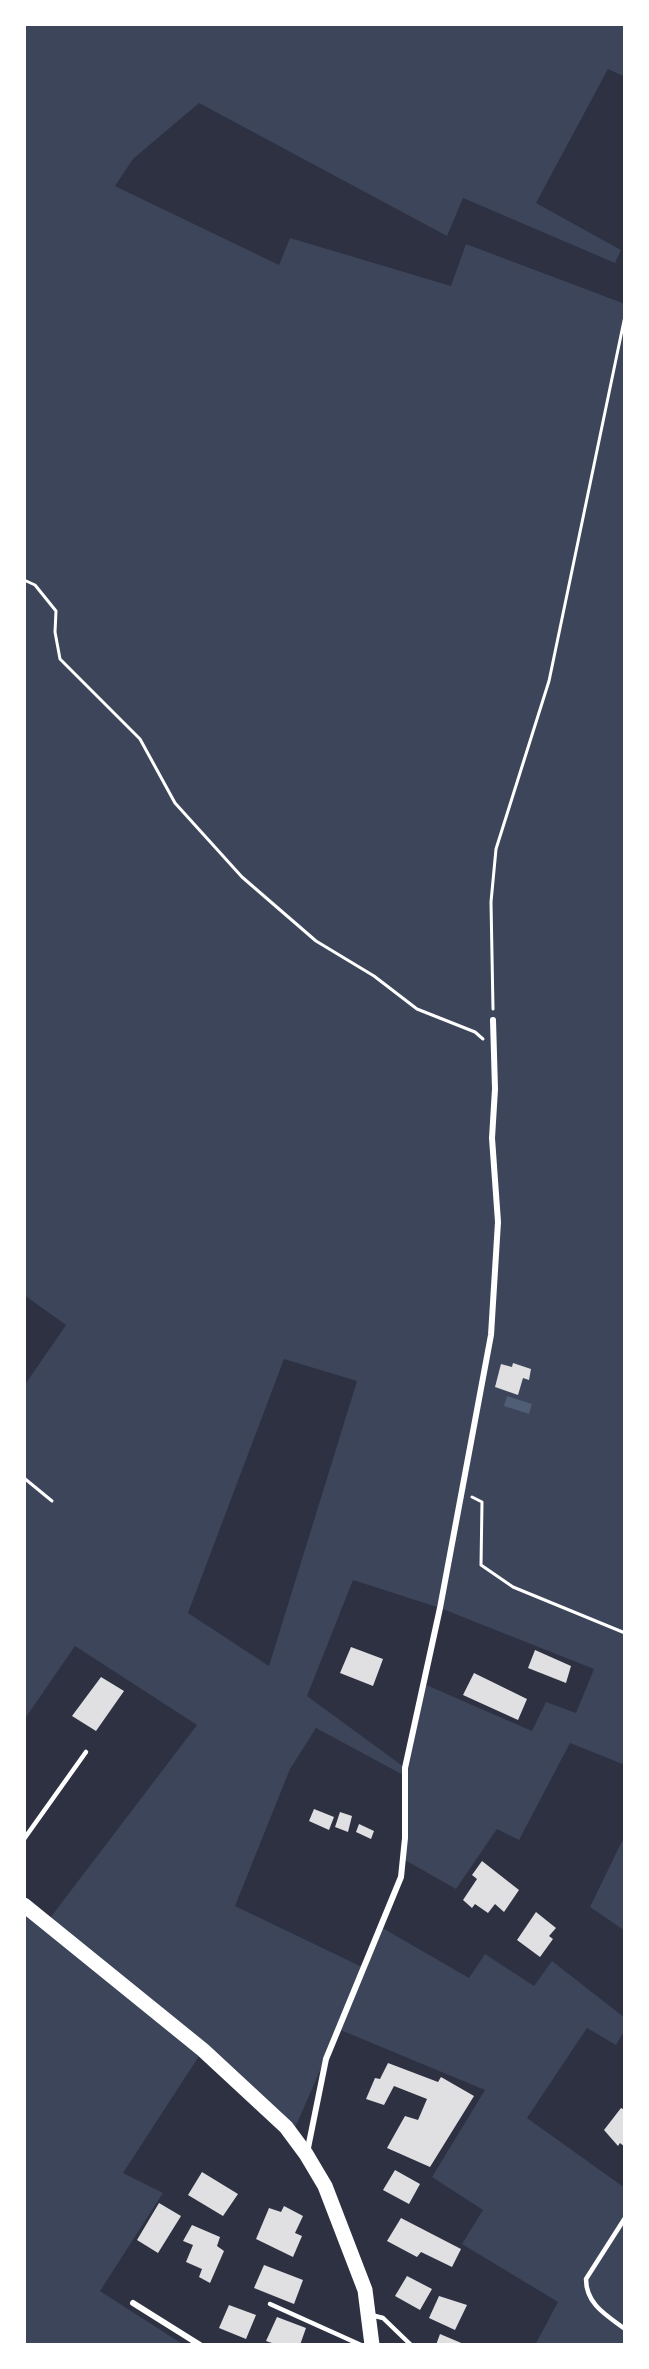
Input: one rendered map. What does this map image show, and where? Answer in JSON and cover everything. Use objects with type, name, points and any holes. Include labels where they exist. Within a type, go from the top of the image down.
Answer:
[{"type":"main road","points":[[24,1905],[203,2050],[286,2127],[325,2186],[340,2222],[365,2290],[372,2345]]},
{"type":"street","points":[[306,2154],[326,2059],[401,1876],[405,1838],[405,1768],[440,1608],[491,1335],[498,1222],[492,1138],[495,1089],[493,1020]]},
{"type":"street","points":[[133,2303],[200,2345]]},
{"type":"lane","points":[[24,1839],[86,1752]]},
{"type":"lane","points":[[625,2218],[586,2279],[590,2300],[625,2329]]},
{"type":"lane","points":[[270,2304],[361,2345]]},
{"type":"lane","points":[[368,2314],[383,2318],[411,2345]]},
{"type":"path","points":[[493,1020],[491,902],[496,849],[549,681],[625,316]]},
{"type":"path","points":[[24,580],[35,585],[56,611],[55,632],[60,659],[140,739],[175,803],[242,877],[316,941],[374,976],[417,1009],[474,1032],[494,1048]]},
{"type":"path","points":[[24,1478],[52,1501]]},
{"type":"path","points":[[462,1493],[482,1502],[481,1565],[513,1587],[625,1633]]},
{"type":"shaded area","points":[[24,24],[625,24],[625,77],[608,69],[536,203],[621,250],[615,263],[463,198],[447,236],[199,103],[133,159],[115,186],[279,265],[290,238],[451,286],[466,244],[625,304],[625,1765],[570,1743],[519,1840],[497,1829],[456,1889],[403,1859],[405,1776],[316,1728],[290,1769],[235,1906],[362,1967],[379,1926],[469,1978],[485,1954],[534,1986],[552,1961],[625,2018],[625,2030],[616,2045],[587,2028],[527,2118],[625,2188],[625,2345],[535,2345],[558,2302],[462,2244],[483,2210],[432,2177],[485,2090],[338,2029],[292,2135],[203,2050],[123,2173],[163,2193],[100,2291],[184,2345],[24,2345],[24,1905],[47,1922],[197,1725],[75,1646],[24,1720],[24,1386],[66,1325],[24,1295]],"holes":[[[284,1359],[357,1381],[269,1666],[188,1613]],[[353,1580],[440,1608],[594,1669],[576,1713],[546,1702],[532,1731],[424,1684],[404,1767],[307,1696]]]},
{"type":"shaded area","points":[[507,1396],[532,1404],[529,1414],[504,1406]]},
{"type":"shaded area","points":[[625,1835],[625,1931],[590,1907]]},
{"type":"building","points":[[513,1363],[531,1369],[529,1380],[523,1378],[518,1395],[495,1387],[501,1364],[512,1367]]},
{"type":"building","points":[[351,1647],[383,1659],[373,1686],[340,1673]]},
{"type":"building","points":[[535,1650],[571,1666],[566,1683],[528,1668]]},
{"type":"building","points":[[474,1673],[527,1699],[518,1720],[463,1695]]},
{"type":"building","points":[[101,1677],[124,1691],[96,1731],[72,1716]]},
{"type":"building","points":[[314,1809],[334,1817],[329,1830],[309,1821]]},
{"type":"building","points":[[340,1812],[352,1816],[348,1832],[335,1827]]},
{"type":"building","points":[[359,1824],[374,1831],[371,1839],[356,1832]]},
{"type":"building","points":[[482,1861],[519,1890],[504,1912],[495,1904],[488,1913],[475,1904],[472,1908],[463,1900],[477,1879],[472,1875]]},
{"type":"building","points":[[536,1912],[556,1928],[549,1936],[553,1939],[540,1957],[517,1940]]},
{"type":"building","points":[[388,2063],[438,2082],[441,2077],[474,2096],[430,2167],[387,2148],[405,2116],[418,2120],[427,2099],[394,2086],[384,2105],[366,2099],[375,2078],[380,2079]]},
{"type":"building","points":[[621,2108],[625,2110],[625,2147],[620,2143],[618,2146],[604,2130]]},
{"type":"building","points":[[395,2170],[420,2184],[409,2204],[383,2190]]},
{"type":"building","points":[[202,2172],[238,2194],[223,2216],[188,2195]]},
{"type":"building","points":[[159,2203],[181,2216],[158,2253],[137,2240]]},
{"type":"building","points":[[284,2206],[303,2216],[295,2233],[302,2236],[293,2257],[256,2239],[269,2208],[281,2212]]},
{"type":"building","points":[[401,2218],[461,2249],[452,2267],[421,2252],[417,2257],[387,2241]]},
{"type":"building","points":[[192,2225],[220,2237],[217,2246],[224,2251],[210,2283],[199,2277],[202,2269],[186,2262],[193,2245],[183,2241]]},
{"type":"building","points":[[264,2265],[303,2280],[294,2304],[254,2288]]},
{"type":"building","points":[[407,2276],[432,2289],[420,2310],[395,2296]]},
{"type":"building","points":[[439,2296],[467,2305],[455,2330],[429,2318]]},
{"type":"building","points":[[229,2305],[256,2315],[246,2339],[219,2328]]},
{"type":"building","points":[[277,2317],[306,2328],[300,2345],[278,2345],[266,2341]]},
{"type":"building","points":[[440,2334],[466,2345],[436,2345]]}]
